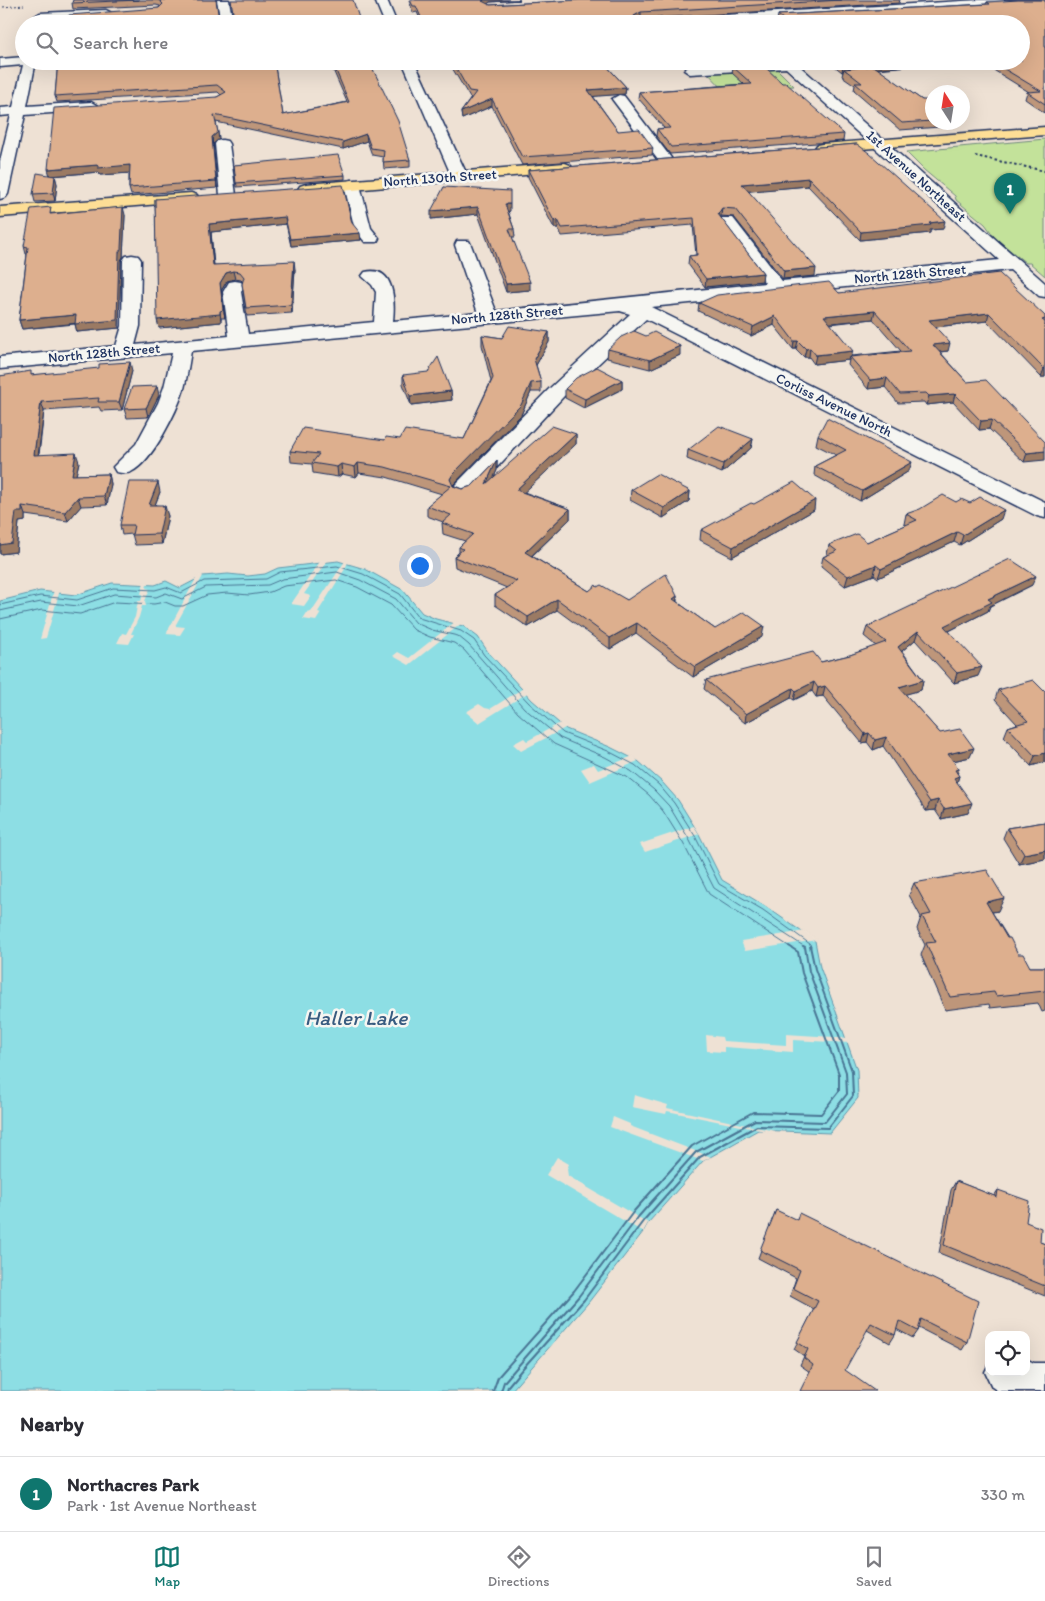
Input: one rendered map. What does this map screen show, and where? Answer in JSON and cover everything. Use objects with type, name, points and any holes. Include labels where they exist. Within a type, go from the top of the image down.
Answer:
[{"type":"main road","points":[[803,150],[1045,131]]},
{"type":"main road","points":[[649,162],[684,159]]},
{"type":"main road","name":"North 130th Street","points":[[295,190],[584,167]]},
{"type":"main road","points":[[0,212],[247,193]]},
{"type":"street","points":[[223,0],[226,15]]},
{"type":"street","points":[[380,0],[387,15]]},
{"type":"street","points":[[1018,0],[1045,4]]},
{"type":"street","points":[[820,15],[1035,0]]},
{"type":"street","points":[[725,6],[735,15]]},
{"type":"street","points":[[939,6],[953,15]]},
{"type":"street","points":[[59,15],[117,12]]},
{"type":"street","points":[[0,63],[15,62]]},
{"type":"street","points":[[0,194],[28,70]]},
{"type":"street","points":[[412,70],[460,177]]},
{"type":"street","name":"1st Avenue Northeast","points":[[796,70],[1045,292]]},
{"type":"street","points":[[619,99],[666,160]]},
{"type":"street","points":[[0,112],[100,106]]},
{"type":"street","points":[[222,144],[228,195]]},
{"type":"street","points":[[352,185],[363,230],[371,238]]},
{"type":"street","points":[[726,221],[777,287]]},
{"type":"street","points":[[463,245],[489,316]]},
{"type":"street","points":[[124,351],[131,326],[132,260]]},
{"type":"street","name":"North 128th Street","points":[[0,362],[621,305],[777,287],[1013,264]]},
{"type":"street","points":[[370,276],[381,283],[386,298],[383,326]]},
{"type":"street","points":[[235,286],[232,292],[239,340]]},
{"type":"street","name":"Corliss Avenue North","points":[[621,305],[644,311],[1045,511]]},
{"type":"street","points":[[463,490],[557,392],[644,311]]},
{"type":"street","points":[[124,467],[145,447],[168,403],[174,387],[183,345]]},
{"type":"street","points":[[1015,1376],[1031,1384],[1045,1385]]},
{"type":"path","points":[[3,7],[24,5]]},
{"type":"path","points":[[968,155],[1045,171]]},
{"type":"green space","points":[[778,70],[794,86],[725,91],[706,71]]},
{"type":"green space","points":[[1045,139],[1045,276],[996,239],[985,224],[956,200],[955,196],[906,152]]},
{"type":"water","name":"Haller Lake","points":[[338,561],[365,569],[403,590],[422,613],[463,626],[478,637],[488,652],[532,700],[566,729],[638,761],[662,782],[678,800],[699,834],[722,880],[765,906],[815,941],[820,967],[857,1070],[858,1098],[830,1133],[758,1130],[703,1161],[648,1223],[588,1303],[511,1391],[0,1391],[0,601],[40,591],[76,595],[112,583],[155,585],[166,581],[180,588],[203,576],[228,574],[248,576],[265,574],[278,568]]},
{"type":"pier","points":[[321,560],[328,560],[304,594],[311,596],[304,606],[291,604]]},
{"type":"pier","points":[[345,561],[348,562],[345,569],[318,612],[321,613],[316,621],[303,619],[308,611],[311,612]]},
{"type":"pier","points":[[198,575],[203,576],[175,626],[185,627],[180,635],[166,634]]},
{"type":"pier","points":[[144,582],[148,582],[146,588],[150,589],[145,601],[146,606],[142,606],[131,634],[134,634],[129,644],[117,643],[122,633],[126,634],[135,617],[138,601],[141,601],[143,594],[141,594]]},
{"type":"pier","points":[[54,590],[60,590],[46,638],[40,639]]},
{"type":"pier","points":[[456,621],[462,623],[409,665],[393,656],[398,652],[409,658]]},
{"type":"pier","points":[[525,687],[529,692],[479,723],[466,712],[479,704],[490,709]]},
{"type":"pier","points":[[562,722],[567,727],[521,751],[513,744],[524,738],[527,741]]},
{"type":"pier","points":[[633,756],[638,761],[590,782],[581,769],[594,764],[598,770]]},
{"type":"pier","points":[[694,826],[699,834],[645,852],[640,844]]},
{"type":"pier","points":[[805,931],[817,940],[745,951],[741,941]]},
{"type":"pier","points":[[786,1034],[849,1038],[850,1043],[793,1040],[793,1052],[724,1047],[724,1052],[707,1051],[706,1035],[722,1037],[723,1041],[786,1045]]},
{"type":"pier","points":[[634,1095],[668,1105],[667,1108],[775,1131],[775,1133],[667,1111],[666,1114],[632,1107]]},
{"type":"pier","points":[[613,1117],[630,1124],[630,1126],[711,1157],[703,1161],[610,1127]]},
{"type":"pier","points":[[557,1157],[569,1164],[567,1169],[568,1176],[648,1223],[643,1232],[546,1175]]},
{"type":"building","points":[[73,0],[139,0],[72,3]]},
{"type":"building","points":[[158,0],[216,0],[218,15],[69,15],[159,8],[163,4]]},
{"type":"building","points":[[231,0],[353,0],[358,15],[233,15]]},
{"type":"building","points":[[410,0],[484,0],[482,1],[490,5],[579,0],[841,0],[641,12],[636,15],[420,15],[416,6],[413,6]]},
{"type":"building","points":[[1045,0],[1045,104],[1027,92],[1041,91],[1006,70],[1030,70],[1030,15],[778,15],[990,4],[987,2]]},
{"type":"building","points":[[57,70],[276,70],[283,115],[349,102],[336,70],[373,70],[398,121],[410,160],[383,162],[384,150],[371,148],[366,134],[343,142],[214,115],[218,132],[212,137],[216,181],[129,188],[130,165],[98,168],[98,165],[48,169],[54,108],[217,97],[226,92],[217,85],[55,96]]},
{"type":"building","points":[[457,70],[610,70],[626,87],[588,90],[618,131],[639,129],[653,148],[522,157],[492,99],[461,112],[476,92],[469,91]]},
{"type":"building","points":[[736,70],[768,70],[782,83],[786,83],[844,134],[671,147],[657,129],[670,128],[639,92],[752,84]]},
{"type":"building","points":[[845,70],[880,70],[922,100],[925,100],[925,121],[902,123],[855,83],[862,83]]},
{"type":"building","points":[[857,144],[945,221],[929,223],[931,225],[861,232],[809,178],[742,184],[816,268],[784,271],[735,209],[722,208],[718,214],[763,273],[706,279],[689,256],[697,255],[694,218],[562,228],[558,220],[554,221],[528,170]]},
{"type":"building","points":[[338,155],[345,175],[236,183],[234,165]]},
{"type":"building","points":[[37,173],[55,176],[53,193],[33,194]]},
{"type":"building","points":[[343,185],[352,223],[360,233],[290,239],[285,217],[209,224],[213,265],[294,261],[291,305],[246,308],[242,284],[244,277],[240,272],[233,271],[226,273],[220,283],[223,310],[220,311],[220,314],[157,320],[155,199]]},
{"type":"building","points":[[444,187],[510,191],[510,204],[505,204],[514,229],[509,229],[530,282],[506,284],[478,207],[431,211]]},
{"type":"building","points":[[51,207],[50,214],[123,207],[121,249],[119,252],[117,320],[75,324],[76,315],[19,320],[28,247],[24,246],[31,209]]},
{"type":"building","points":[[999,273],[1045,316],[1045,319],[1042,320],[1045,322],[1045,368],[989,313],[929,320],[950,343],[933,345],[967,382],[986,380],[1045,442],[1045,451],[1027,453],[992,420],[981,421],[955,394],[929,396],[926,393],[900,394],[887,378],[870,380],[850,357],[910,351],[875,311],[824,316],[853,351],[816,355],[810,348],[806,349],[798,341],[794,341],[775,316],[753,327],[699,303],[717,295],[829,282],[839,293]]},
{"type":"building","points":[[509,326],[549,332],[534,359],[541,382],[531,383],[521,405],[453,474],[450,479],[453,486],[462,489],[472,486],[497,460],[486,484],[552,426],[576,434],[516,490],[570,509],[525,552],[589,591],[596,585],[597,587],[601,585],[627,600],[666,574],[677,596],[673,599],[715,629],[744,612],[764,626],[695,667],[637,623],[610,638],[557,599],[528,617],[495,595],[517,581],[454,557],[463,549],[459,547],[473,534],[442,523],[451,515],[427,506],[451,486],[385,467],[358,463],[355,467],[341,464],[337,467],[312,463],[319,454],[290,451],[303,428],[385,440],[386,437],[400,439],[405,430],[464,439],[493,378],[482,335],[502,338]]},
{"type":"building","points":[[634,331],[646,336],[654,332],[680,346],[650,360],[608,349],[621,337]]},
{"type":"building","points":[[438,357],[451,391],[410,396],[403,375],[428,372]]},
{"type":"building","points":[[130,362],[119,402],[98,402],[99,398],[41,402],[34,455],[76,453],[72,475],[109,474],[104,496],[78,497],[65,512],[22,506],[22,512],[16,512],[12,543],[0,545],[0,376],[31,371],[31,375],[99,368],[99,364]]},
{"type":"building","points":[[597,367],[622,380],[585,399],[565,389],[576,378]]},
{"type":"building","points":[[157,386],[146,408],[124,409],[132,387]]},
{"type":"building","points":[[827,418],[912,462],[862,491],[815,466],[846,450],[818,435]]},
{"type":"building","points":[[719,426],[753,439],[723,464],[688,450]]},
{"type":"building","points":[[657,474],[690,491],[664,508],[631,490]]},
{"type":"building","points":[[129,482],[158,482],[149,505],[165,506],[159,534],[132,535],[134,525],[120,525]]},
{"type":"building","points":[[794,482],[815,500],[733,547],[701,530],[751,503],[754,504]]},
{"type":"building","points":[[943,495],[956,502],[961,499],[970,503],[980,497],[1004,510],[963,535],[957,532],[881,569],[876,565],[848,576],[823,557],[837,551],[829,545],[857,534],[867,542],[917,520],[906,514],[920,509]]},
{"type":"building","points":[[1010,559],[1036,576],[988,599],[992,602],[944,626],[982,667],[957,673],[918,631],[898,647],[923,680],[899,687],[940,733],[960,729],[974,748],[948,754],[959,769],[955,770],[959,776],[954,778],[972,803],[944,809],[938,800],[930,802],[886,737],[875,740],[869,733],[865,734],[825,686],[818,688],[814,682],[796,691],[793,688],[746,714],[706,680],[813,652],[821,662],[850,655],[886,642],[867,627]]},
{"type":"building","points":[[1033,680],[1045,692],[1045,753],[1035,756],[1008,727],[1028,721],[998,690]]},
{"type":"building","points":[[1045,822],[1045,850],[1024,854],[1007,828]]},
{"type":"building","points":[[987,870],[1004,898],[986,902],[1007,938],[1010,938],[1018,954],[1023,954],[1030,967],[1045,967],[1045,991],[996,996],[994,992],[950,997],[926,943],[936,942],[922,916],[931,914],[914,883]]},
{"type":"building","points":[[956,1181],[997,1197],[998,1190],[1029,1201],[1026,1222],[1041,1228],[1040,1242],[1045,1244],[1045,1286],[944,1245]]},
{"type":"building","points":[[776,1210],[797,1220],[799,1213],[978,1301],[967,1342],[921,1319],[918,1331],[899,1321],[895,1335],[871,1323],[845,1370],[875,1391],[800,1391],[813,1365],[804,1358],[808,1349],[797,1342],[818,1301],[793,1288],[800,1270],[760,1250]]},
{"type":"place","name":"Northacres Park","points":[[1010,214]]}]
